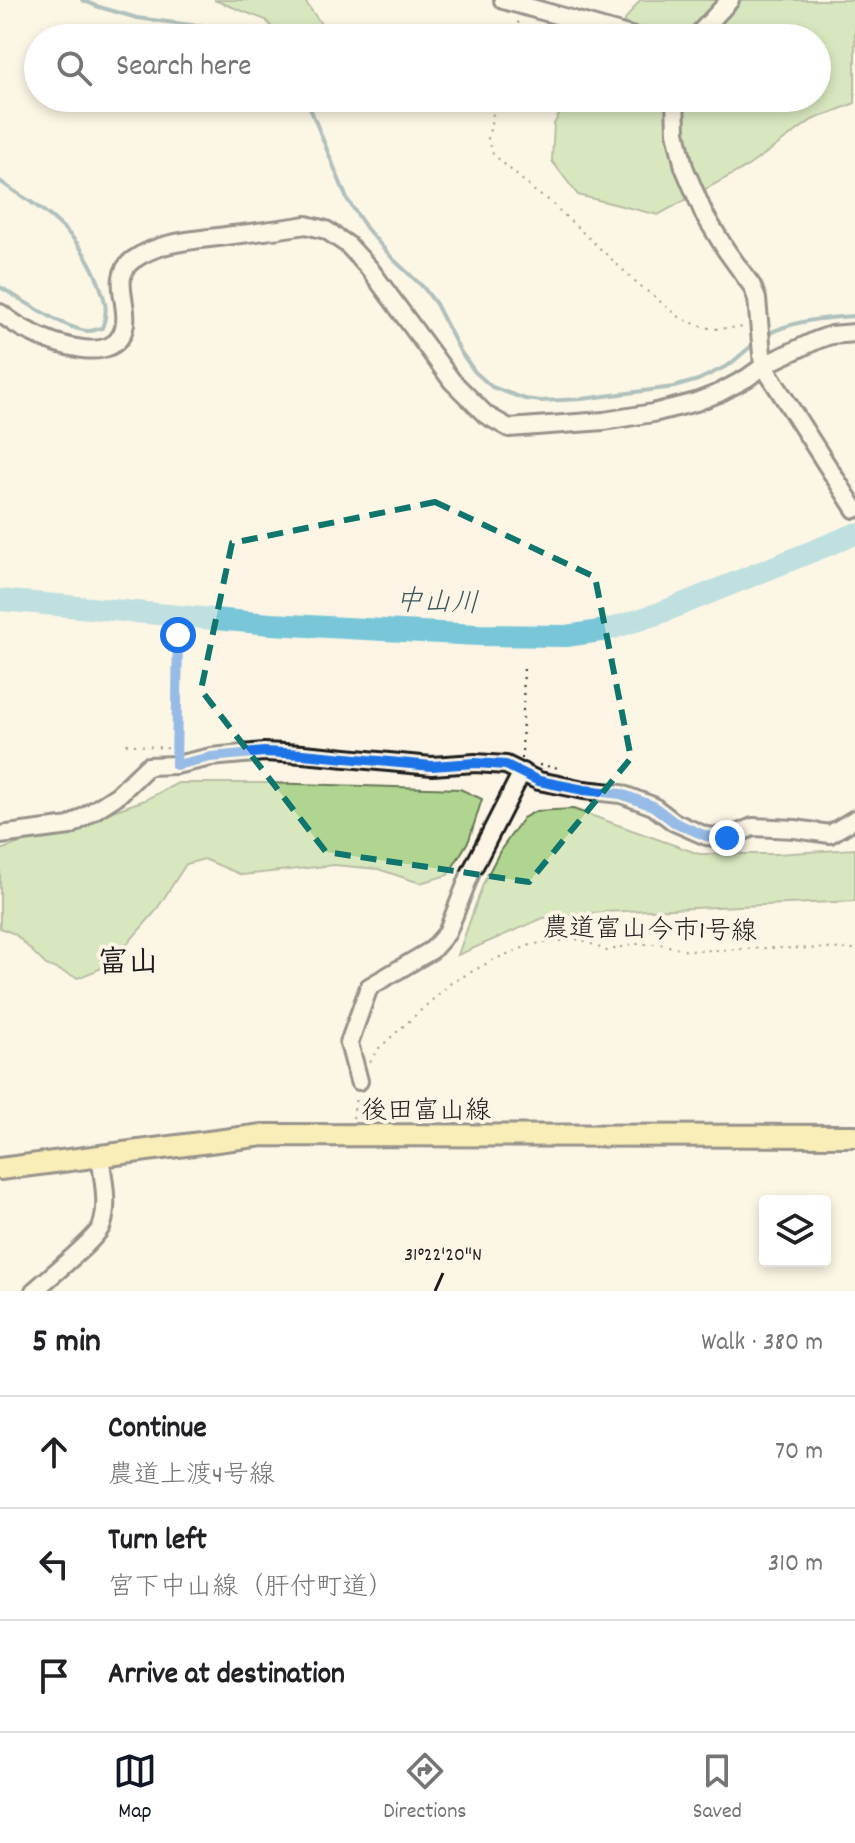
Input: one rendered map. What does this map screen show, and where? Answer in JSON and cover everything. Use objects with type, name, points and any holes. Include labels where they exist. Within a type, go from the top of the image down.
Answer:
[{"type":"main road","name":"後田富山線","points":[[0,1169],[263,1135],[855,1136]]},
{"type":"street","points":[[503,0],[528,3],[594,24]]},
{"type":"street","points":[[708,24],[730,0]]},
{"type":"street","points":[[675,112],[676,132],[684,167],[704,214],[752,286],[757,299],[763,365],[855,509]]},
{"type":"street","points":[[0,313],[24,329],[60,345],[101,349],[114,344],[125,325],[120,282],[125,268],[136,258],[180,242],[306,225],[326,230],[348,245],[369,268],[452,381],[486,415],[509,428],[604,421],[653,413],[719,393],[763,365],[817,340],[855,333]]},
{"type":"street","points":[[0,835],[70,826],[118,795],[148,766],[264,752],[432,766],[475,763],[522,767],[539,781],[621,794],[653,806],[674,822],[706,836],[727,838],[753,827],[830,834],[855,819]]},
{"type":"street","points":[[359,1081],[349,1043],[369,987],[432,950],[447,933],[471,872],[522,767]]},
{"type":"street","points":[[34,1291],[101,1228],[105,1195],[100,1156]]},
{"type":"path","points":[[518,24],[528,3]]},
{"type":"path","points":[[493,112],[488,139],[493,154],[547,199],[653,297],[689,322],[712,329],[760,326]]},
{"type":"path","points":[[126,744],[176,749],[178,635]]},
{"type":"path","points":[[524,663],[522,767],[560,768]]},
{"type":"path","name":"農道富山今市1号線","points":[[351,1135],[359,1081],[377,1050],[451,983],[495,959],[533,944],[580,939],[607,951],[633,944],[660,944],[688,951],[855,949]]},
{"type":"highlighted area","points":[[435,502],[595,577],[631,758],[529,882],[326,852],[201,690],[232,543]]},
{"type":"green space","points":[[214,0],[304,0],[321,24],[269,24]]},
{"type":"green space","points":[[640,0],[855,0],[855,103],[812,120],[748,166],[658,215],[578,195],[552,161],[554,124],[560,112],[831,112],[831,24],[622,24]]},
{"type":"green space","points":[[178,783],[460,789],[482,799],[469,840],[448,875],[420,883],[378,869],[334,865],[242,875],[204,859],[186,864],[155,912],[109,965],[78,978],[46,965],[15,934],[0,928],[0,850],[145,800]]},
{"type":"green space","points":[[573,809],[699,854],[776,854],[855,849],[855,901],[603,912],[543,918],[458,955],[483,884],[500,851],[523,818],[536,811]]},
{"type":"waterway","points":[[82,0],[137,18],[183,24]]},
{"type":"waterway","points":[[312,112],[347,199],[367,229],[423,287],[436,304],[460,351],[475,372],[492,387],[525,399],[541,401],[674,387],[698,380],[729,365],[756,342]]},
{"type":"waterway","points":[[0,181],[53,218],[79,246],[104,299],[106,310],[102,328],[89,331],[68,325],[0,287]]},
{"type":"waterway","points":[[766,335],[798,323],[855,316]]},
{"type":"waterway","name":"中山川","points":[[0,600],[271,624],[478,635],[566,636],[607,630],[660,613],[855,534]]},
{"type":"district","name":"富山","points":[[128,961]]},
{"type":"route","points":[[178,635],[176,765],[211,757],[264,752],[432,766],[475,763],[506,765],[539,781],[621,794],[653,806],[674,822],[706,836],[727,838]]}]
